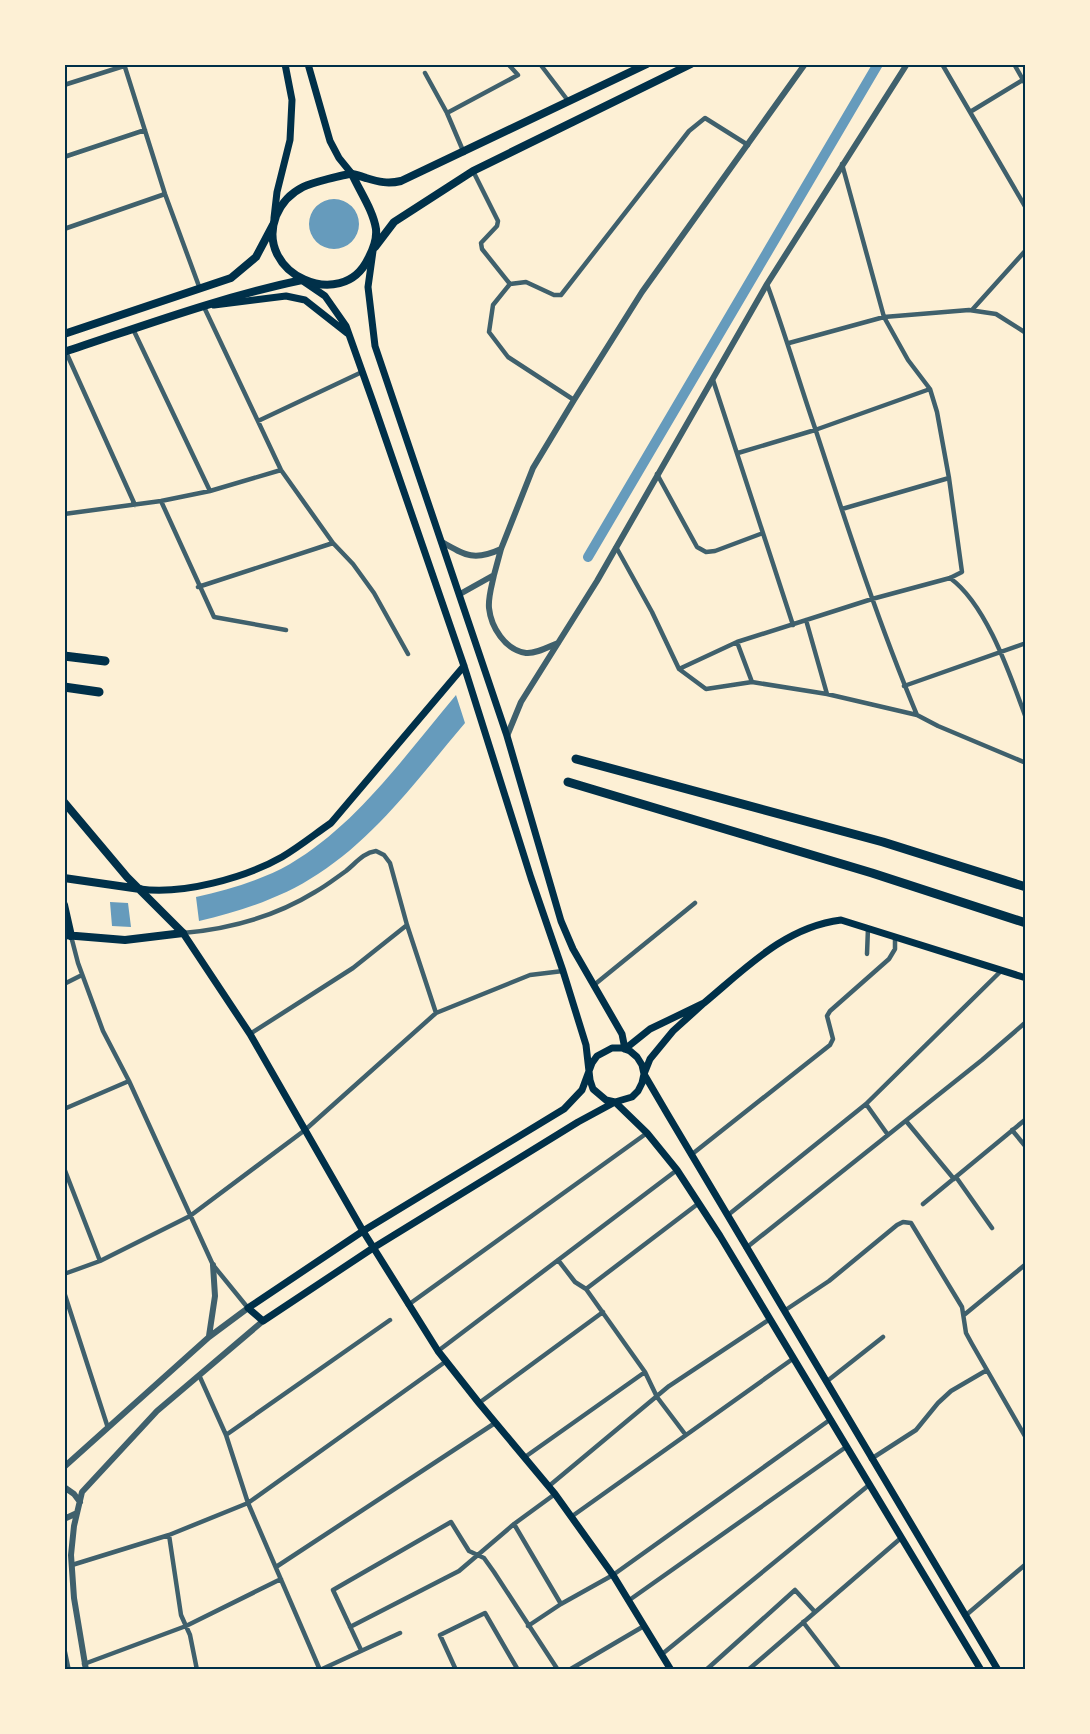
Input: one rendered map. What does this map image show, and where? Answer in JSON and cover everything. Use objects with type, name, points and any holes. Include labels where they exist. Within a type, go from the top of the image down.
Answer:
[{"type":"highway","points":[[64,656],[105,661]]},
{"type":"highway","points":[[64,687],[99,692]]},
{"type":"highway","points":[[576,759],[883,842],[1026,887]]},
{"type":"highway","points":[[568,782],[872,873],[1026,923]]},
{"type":"main road","points":[[285,64],[292,100],[290,140],[277,192],[273,240],[278,255],[288,270],[325,296],[345,326],[464,666],[586,1045],[590,1080],[599,1095],[615,1102],[647,1133],[677,1170],[699,1203],[831,1419],[978,1668]]},
{"type":"main road","points":[[308,64],[330,141],[339,158],[352,174],[372,214],[376,231],[368,287],[375,346],[507,736],[561,921],[573,949],[622,1034],[625,1049]]},
{"type":"main road","points":[[64,334],[231,278],[254,260],[280,208],[290,195],[304,186],[352,174],[386,184],[401,181],[647,64]]},
{"type":"main road","points":[[65,352],[271,286],[302,280],[319,285],[337,284],[353,277],[366,264],[374,248],[394,222],[473,171],[692,64]]},
{"type":"main road","points":[[204,307],[286,296],[305,300],[348,335]]},
{"type":"main road","points":[[64,878],[155,892],[211,884],[281,858],[331,823],[464,666]]},
{"type":"main road","points":[[64,802],[140,890],[183,933],[250,1034],[373,1248],[445,1362],[555,1494],[613,1575],[671,1670]]},
{"type":"main road","points":[[64,905],[68,935],[125,940],[183,933]]},
{"type":"main road","points":[[998,1670],[746,1248],[644,1074],[642,1065],[637,1057],[625,1049],[612,1048],[597,1056],[582,1090],[564,1109],[363,1231],[248,1308],[263,1321],[373,1248],[615,1102],[632,1097],[642,1083],[644,1074],[650,1059],[704,1003],[763,954],[784,939],[814,924],[841,920],[1026,978]]},
{"type":"main road","points":[[625,1049],[650,1029],[704,1003]]},
{"type":"street","points":[[447,113],[518,75],[508,64]]},
{"type":"street","points":[[540,64],[569,102]]},
{"type":"street","points":[[558,642],[527,653],[515,649],[502,639],[489,609],[501,549],[533,468],[642,292],[805,64]]},
{"type":"street","points":[[507,736],[521,702],[597,581],[766,284],[907,64]]},
{"type":"street","points":[[942,64],[1026,208]]},
{"type":"street","points":[[970,112],[1025,81],[1014,64]]},
{"type":"street","points":[[64,85],[124,65],[165,194],[200,289]]},
{"type":"street","points":[[425,73],[447,113],[464,153]]},
{"type":"street","points":[[574,400],[508,357],[489,332],[493,305],[510,285],[526,282],[554,295],[561,295],[689,131],[705,118],[748,145]]},
{"type":"street","points":[[64,157],[145,130]]},
{"type":"street","points":[[679,669],[737,642],[872,599],[950,578],[962,572],[937,412],[930,389],[908,360],[884,317],[842,164]]},
{"type":"street","points":[[473,171],[498,221],[497,226],[481,243],[482,249],[510,285]]},
{"type":"street","points":[[64,229],[165,194]]},
{"type":"street","points":[[972,310],[1026,250]]},
{"type":"street","points":[[766,284],[789,343],[815,430],[872,599],[917,715]]},
{"type":"street","points":[[204,307],[281,470],[333,543],[353,564],[374,593],[408,654]]},
{"type":"street","points":[[789,343],[884,317],[972,310],[996,314],[1026,333]]},
{"type":"street","points":[[133,329],[210,491]]},
{"type":"street","points":[[65,352],[135,505]]},
{"type":"street","points":[[258,421],[362,372]]},
{"type":"street","points":[[713,380],[793,624]]},
{"type":"street","points":[[738,453],[815,430],[930,389]]},
{"type":"street","points":[[64,514],[161,501],[210,491],[281,470]]},
{"type":"street","points":[[657,474],[697,547],[706,552],[715,551],[763,533]]},
{"type":"street","points":[[842,509],[948,478]]},
{"type":"street","points":[[161,501],[198,587],[214,617],[286,630]]},
{"type":"street","points":[[442,542],[475,557],[488,555],[501,549]]},
{"type":"street","points":[[198,587],[333,543]]},
{"type":"street","points":[[616,547],[652,612],[679,669],[706,689],[752,682],[827,694],[917,715],[1026,763]]},
{"type":"street","points":[[460,594],[495,575]]},
{"type":"street","points":[[950,578],[962,586],[1001,651],[1026,718]]},
{"type":"street","points":[[806,620],[827,694]]},
{"type":"street","points":[[737,642],[752,682]]},
{"type":"street","points":[[904,686],[1026,643]]},
{"type":"street","points":[[183,933],[235,925],[282,909],[315,892],[347,870],[367,852],[376,851],[384,855],[390,863],[406,925],[436,1013]]},
{"type":"street","points":[[594,985],[695,903]]},
{"type":"street","points":[[250,1034],[353,968],[406,925]]},
{"type":"street","points":[[867,954],[868,928]]},
{"type":"street","points":[[64,1467],[209,1337],[248,1308],[213,1265],[129,1081],[103,1030],[68,935]]},
{"type":"street","points":[[692,1155],[830,1045],[833,1039],[827,1016],[830,1011],[889,959],[895,949],[895,937]]},
{"type":"street","points":[[728,1215],[866,1104],[1002,970]]},
{"type":"street","points":[[64,1274],[100,1261],[190,1216],[305,1130],[436,1013],[530,975],[563,971]]},
{"type":"street","points":[[64,984],[82,975]]},
{"type":"street","points":[[746,1248],[982,1060],[1026,1022]]},
{"type":"street","points":[[64,1109],[129,1081]]},
{"type":"street","points":[[866,1104],[888,1135]]},
{"type":"street","points":[[923,1204],[1026,1119]]},
{"type":"street","points":[[906,1121],[955,1178],[992,1228]]},
{"type":"street","points":[[1012,1130],[1026,1147]]},
{"type":"street","points":[[408,1305],[647,1133]]},
{"type":"street","points":[[64,1168],[100,1261]]},
{"type":"street","points":[[438,1351],[677,1170]]},
{"type":"street","points":[[586,1289],[699,1203]]},
{"type":"street","points":[[784,1311],[829,1281],[897,1225],[907,1221],[911,1223],[957,1299],[964,1316],[966,1333],[1026,1438]]},
{"type":"street","points":[[558,1260],[575,1282],[586,1289],[603,1312],[645,1372],[657,1396],[686,1434]]},
{"type":"street","points":[[964,1316],[1026,1264]]},
{"type":"street","points":[[209,1337],[215,1296],[213,1265]]},
{"type":"street","points":[[64,1292],[108,1428]]},
{"type":"street","points":[[479,1403],[603,1312]]},
{"type":"street","points":[[549,1486],[669,1386],[770,1319]]},
{"type":"street","points":[[226,1435],[390,1320]]},
{"type":"street","points":[[263,1321],[157,1411],[82,1492],[71,1555],[74,1598],[85,1666],[186,1626],[281,1579]]},
{"type":"street","points":[[826,1382],[883,1337]]},
{"type":"street","points":[[571,1517],[794,1358]]},
{"type":"street","points":[[72,1565],[169,1535],[249,1503],[445,1362]]},
{"type":"street","points":[[871,1459],[916,1430],[951,1391],[987,1370]]},
{"type":"street","points":[[525,1457],[645,1372]]},
{"type":"street","points":[[199,1375],[226,1435],[249,1503],[320,1670],[400,1634]]},
{"type":"street","points":[[528,1626],[561,1604],[613,1575],[831,1419]]},
{"type":"street","points":[[276,1567],[495,1423]]},
{"type":"street","points":[[628,1601],[846,1447]]},
{"type":"street","points":[[661,1655],[869,1485]]},
{"type":"street","points":[[64,1487],[80,1502]]},
{"type":"street","points":[[350,1627],[459,1571],[514,1524],[555,1494]]},
{"type":"street","points":[[64,1519],[77,1512]]},
{"type":"street","points":[[361,1650],[333,1590],[451,1522],[469,1551],[484,1558],[558,1670]]},
{"type":"street","points":[[514,1524],[561,1604]]},
{"type":"street","points":[[169,1535],[181,1615],[190,1635],[197,1670]]},
{"type":"street","points":[[748,1670],[901,1538]]},
{"type":"street","points":[[964,1616],[1026,1564]]},
{"type":"street","points":[[706,1670],[795,1590],[815,1612]]},
{"type":"street","points":[[456,1670],[440,1635],[485,1612],[518,1670]]},
{"type":"street","points":[[803,1622],[840,1670]]},
{"type":"street","points":[[569,1670],[644,1626]]},
{"type":"street","points":[[64,1651],[68,1670]]},
{"type":"water","points":[[329,199],[339,199],[352,206],[359,219],[359,229],[352,242],[339,249],[329,249],[320,245],[313,238],[309,229],[309,219],[313,210],[320,203]]},
{"type":"water","points":[[456,695],[465,723],[397,804],[360,842],[318,874],[276,897],[199,921],[196,897],[244,884],[279,870],[315,848],[338,829],[380,787]]},
{"type":"water","points":[[110,902],[128,903],[131,927],[112,926]]},
{"type":"waterway","points":[[588,557],[878,64]]}]
